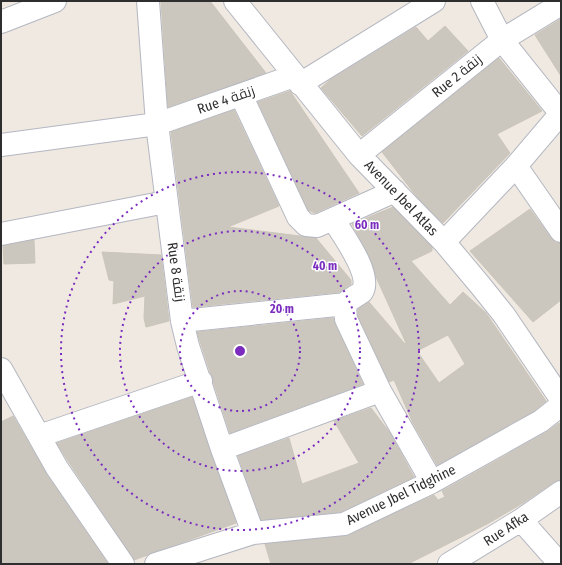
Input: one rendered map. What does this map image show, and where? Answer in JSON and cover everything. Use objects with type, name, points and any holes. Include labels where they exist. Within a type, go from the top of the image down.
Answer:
[{"type":"street","points":[[1,22],[21,7],[55,1]]},
{"type":"street","name":"Rue 8 زنقة","points":[[148,1],[157,124],[182,321],[188,346],[201,381],[222,449],[253,533]]},
{"type":"street","name":"Avenue Jbel Atlas","points":[[235,1],[358,155],[444,242],[504,315],[561,399]]},
{"type":"street","name":"Rue 4 زنقة","points":[[1,145],[157,124],[241,95],[297,80],[434,1]]},
{"type":"street","points":[[444,242],[516,166],[561,114],[502,40],[482,1]]},
{"type":"street","name":"Rue 2 زنقة","points":[[358,155],[502,40],[561,4]]},
{"type":"street","points":[[241,95],[298,217],[303,224],[313,226],[333,219],[395,191]]},
{"type":"street","points":[[516,166],[561,231]]},
{"type":"street","points":[[1,234],[166,202]]},
{"type":"street","points":[[333,219],[361,266],[365,280],[362,292],[350,299],[346,304],[346,319],[380,391],[432,482]]},
{"type":"street","points":[[182,321],[346,304]]},
{"type":"street","points":[[3,378],[57,468],[122,564]]},
{"type":"street","points":[[39,436],[201,381]]},
{"type":"street","points":[[222,449],[380,391]]},
{"type":"street","name":"Avenue Jbel Tidghine","points":[[165,562],[253,533],[344,524],[432,482],[541,421],[561,405]]},
{"type":"street","name":"Rue Afka","points":[[463,561],[561,492]]},
{"type":"street","points":[[521,520],[560,564]]},
{"type":"building","points":[[161,1],[210,1],[266,73],[168,107]]},
{"type":"building","points":[[561,19],[561,76],[535,35]]},
{"type":"building","points":[[445,26],[468,51],[362,136],[321,88],[330,80],[416,27],[428,41]]},
{"type":"building","points":[[499,58],[542,111],[497,134],[510,153],[443,223],[417,197],[382,152]]},
{"type":"building","points":[[290,91],[359,193],[315,213],[308,210],[258,102]]},
{"type":"building","points":[[234,110],[279,206],[228,227],[316,238],[351,280],[351,284],[340,292],[193,307],[171,132]]},
{"type":"building","points":[[393,207],[432,247],[432,251],[411,261],[450,305],[463,292],[486,313],[546,401],[534,411],[437,465],[413,423],[394,380],[389,382],[358,316],[358,309],[369,302],[405,344],[406,343],[376,277],[371,260],[352,224]],"holes":[[[448,335],[465,364],[439,383],[417,351]]]},
{"type":"building","points":[[530,209],[551,238],[555,242],[561,243],[561,300],[533,322],[470,251]]},
{"type":"building","points":[[34,240],[35,263],[4,264],[3,246]]},
{"type":"building","points":[[102,252],[161,255],[169,321],[146,327],[144,318],[145,296],[113,304],[114,281],[109,280]]},
{"type":"building","points":[[333,318],[363,384],[230,433],[197,332]]},
{"type":"building","points":[[192,397],[236,523],[134,560],[57,443]]},
{"type":"building","points":[[371,408],[390,433],[414,477],[341,512],[261,520],[238,456],[289,438],[302,484],[359,463],[334,421]]},
{"type":"building","points":[[13,416],[47,475],[108,564],[1,564],[1,422]]},
{"type":"building","points":[[559,423],[561,426],[561,480],[554,482],[523,503],[489,523],[408,564],[271,564],[265,544],[345,536],[434,495],[438,500],[445,497],[442,491],[547,432]]}]
